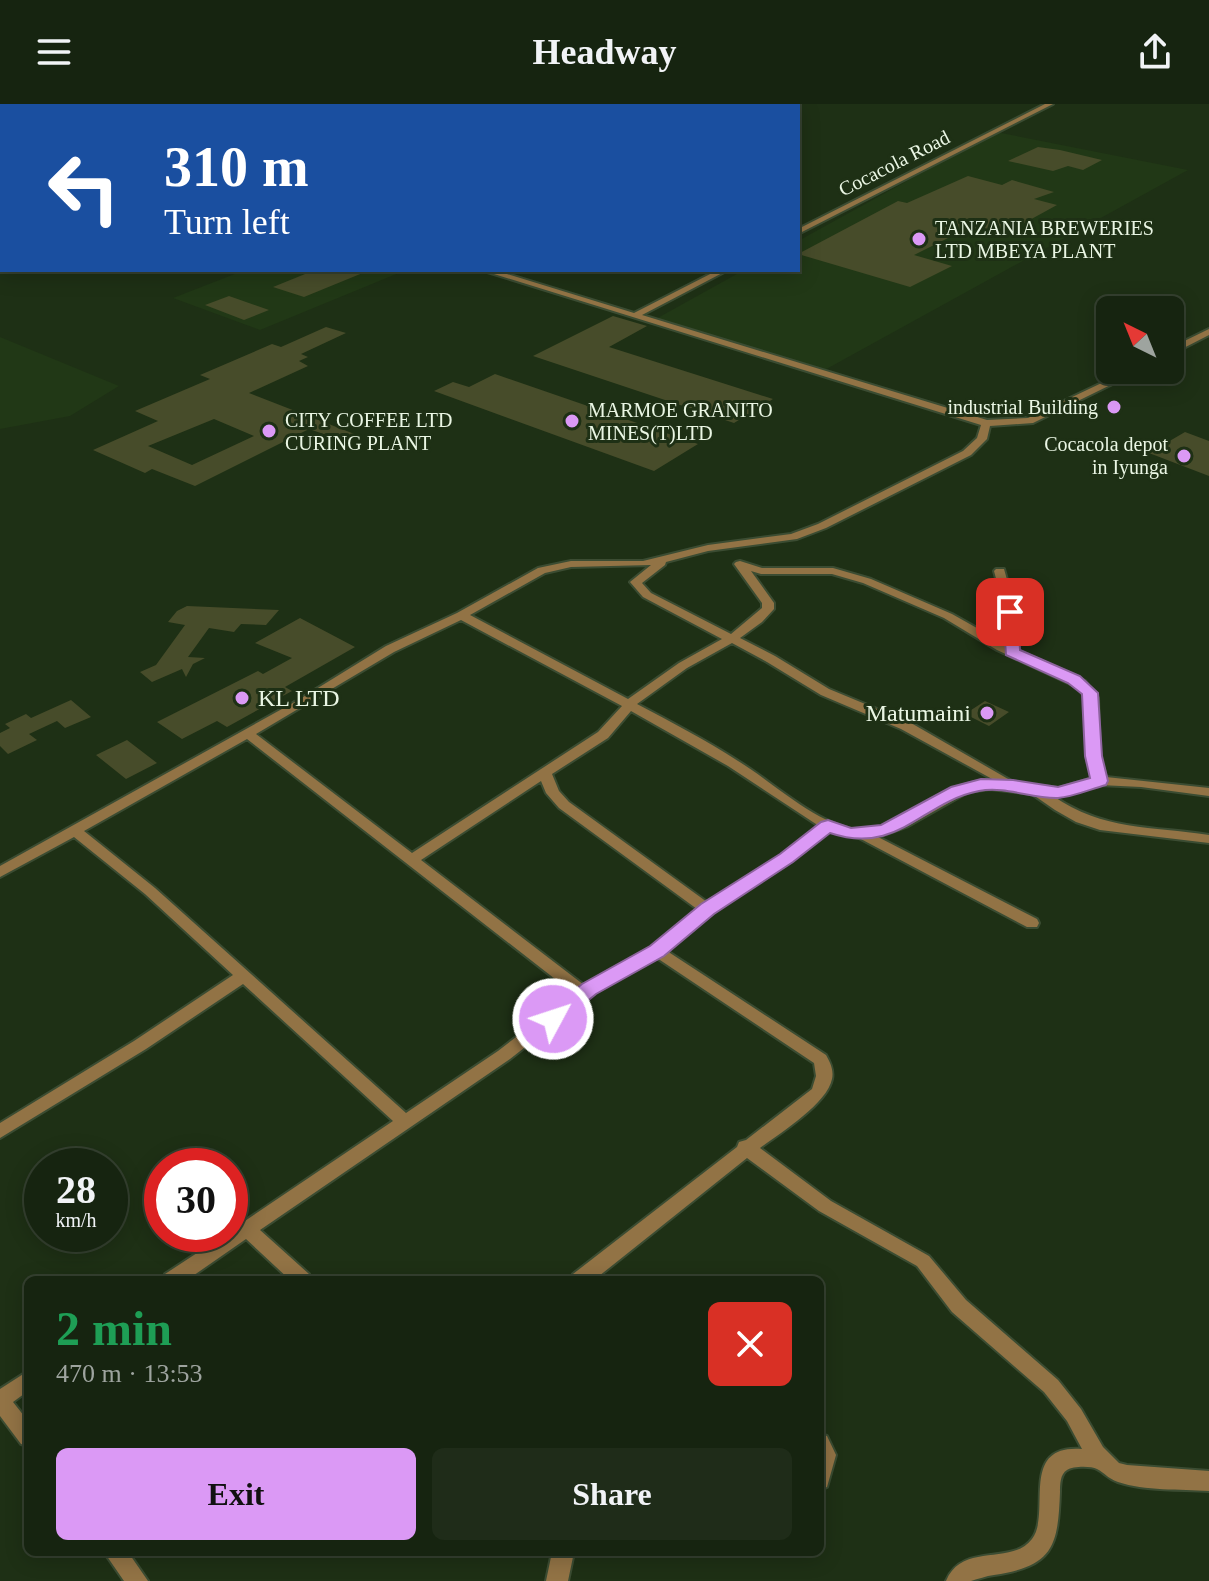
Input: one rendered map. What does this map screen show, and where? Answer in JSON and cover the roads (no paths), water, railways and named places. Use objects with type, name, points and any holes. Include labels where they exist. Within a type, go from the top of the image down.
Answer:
[{"type":"street","name":"Cocacola Road","points":[[800,231],[1050,104]]},
{"type":"street","points":[[492,272],[986,423],[1030,421],[1107,384]]},
{"type":"street","points":[[636,315],[720,272]]},
{"type":"street","points":[[1184,345],[1209,332]]},
{"type":"street","points":[[0,872],[390,649],[549,567],[628,565],[696,550],[779,541],[822,526],[967,453],[982,439],[986,423]]},
{"type":"street","points":[[410,861],[611,729],[630,704],[680,667],[762,616],[769,606],[732,546]]},
{"type":"street","points":[[666,559],[638,578],[637,586],[647,595],[731,638],[825,692],[906,726],[1013,785]]},
{"type":"street","points":[[741,565],[761,571],[824,570],[853,576],[948,616],[1012,652],[1074,680],[1090,693],[1093,756],[1100,781]]},
{"type":"street","points":[[1000,571],[1010,612],[1014,640],[1012,652]]},
{"type":"street","points":[[461,615],[630,704],[770,786],[828,826],[862,834],[1032,923]]},
{"type":"street","points":[[247,733],[584,993]]},
{"type":"street","points":[[545,774],[553,793],[564,805],[707,909]]},
{"type":"street","points":[[862,834],[898,826],[970,787],[1013,785],[1059,792],[1100,781],[1209,792]]},
{"type":"street","points":[[1036,790],[1062,810],[1097,827],[1209,839]]},
{"type":"street","points":[[298,1276],[248,1230],[504,1055],[584,993],[657,951],[707,909],[787,858],[828,826]]},
{"type":"street","points":[[76,831],[150,891],[404,1121]]},
{"type":"street","points":[[585,1276],[745,1147],[818,1093],[825,1081],[826,1069],[820,1059],[657,951]]},
{"type":"street","points":[[0,1131],[140,1045],[243,976]]},
{"type":"street","points":[[745,1147],[825,1206],[923,1261],[959,1306],[1051,1386],[1101,1460],[1119,1473],[1209,1481]]},
{"type":"street","points":[[178,1276],[215,1252]]},
{"type":"street","points":[[24,1383],[0,1400],[24,1432]]},
{"type":"street","points":[[957,1581],[961,1575],[976,1567],[1029,1556],[1041,1545],[1046,1531],[1050,1479],[1057,1468],[1065,1459],[1075,1456],[1101,1460]]},
{"type":"street","points":[[118,1556],[137,1581]]},
{"type":"street","points":[[557,1581],[562,1556]]},
{"type":"place","name":"TANZANIA BREWERIES LTD MBEYA PLANT","points":[[919,239]]},
{"type":"place","name":"industrial Building","points":[[1114,407]]},
{"type":"place","name":"MARMOE GRANITO MINES(T)LTD","points":[[572,421]]},
{"type":"place","name":"CITY COFFEE LTD CURING PLANT","points":[[269,431]]},
{"type":"place","name":"Cocacola depot in Iyunga","points":[[1184,456]]},
{"type":"place","name":"KL LTD","points":[[242,698]]},
{"type":"place","name":"Matumaini","points":[[987,713]]}]
